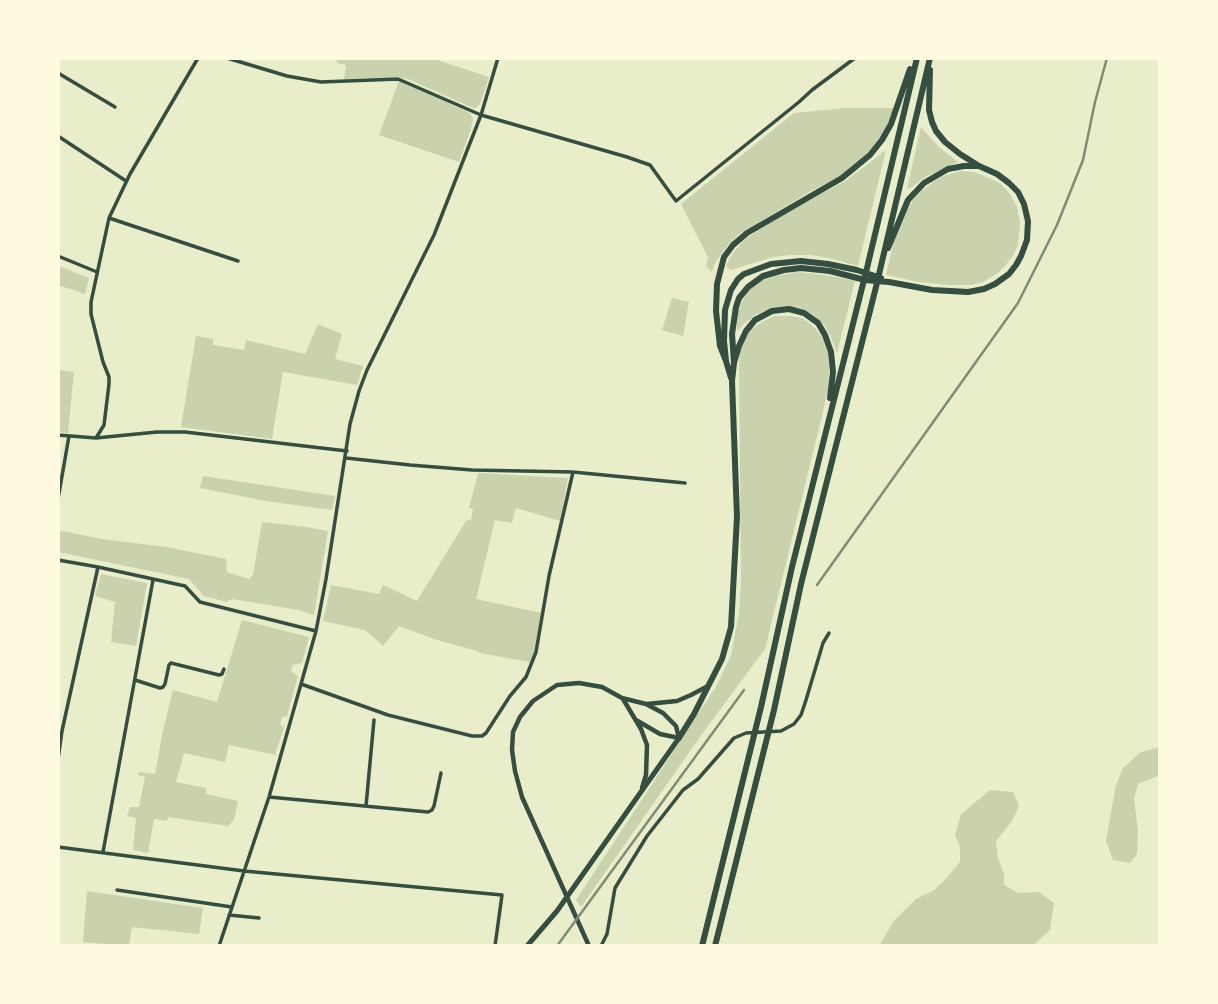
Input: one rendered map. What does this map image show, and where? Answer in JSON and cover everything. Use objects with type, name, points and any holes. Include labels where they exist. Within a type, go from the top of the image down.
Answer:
[{"type":"highway","points":[[702,946],[916,58]]},
{"type":"highway","points":[[730,362],[720,346],[716,311],[716,284],[724,257],[747,233],[838,181],[870,155],[889,128],[916,58]]},
{"type":"highway","points":[[730,362],[739,298],[763,275],[801,268],[946,291],[976,291],[999,282],[1016,265],[1027,240],[1028,225],[1024,204],[1009,183],[979,166],[939,135],[932,122],[929,106],[931,58]]},
{"type":"highway","points":[[715,946],[774,710],[801,583],[931,58]]},
{"type":"highway","points":[[879,271],[904,209],[915,191],[944,171],[957,167],[979,166]]},
{"type":"highway","points":[[679,738],[722,659],[731,627],[737,517],[732,381],[724,329],[726,301],[738,279],[751,270],[777,262],[807,261],[857,270],[889,282]]},
{"type":"highway","points":[[730,362],[742,337],[759,317],[785,309],[811,317],[825,335],[832,359],[825,431]]},
{"type":"main road","points":[[527,946],[557,911],[679,738]]},
{"type":"street","points":[[96,438],[104,425],[109,377],[91,314],[91,302],[109,218],[126,181],[198,58]]},
{"type":"street","points":[[227,58],[287,76],[321,82],[398,79],[481,115],[627,156],[650,166],[676,201],[855,58]]},
{"type":"street","points":[[219,946],[269,797],[316,631],[350,424],[359,391],[434,235],[481,115],[498,58]]},
{"type":"street","points":[[58,73],[115,107]]},
{"type":"street","points":[[58,136],[126,181]]},
{"type":"street","points":[[109,218],[238,261]]},
{"type":"street","points":[[58,256],[97,272]]},
{"type":"street","points":[[58,435],[96,438],[185,432],[347,451]]},
{"type":"street","points":[[58,499],[69,436]]},
{"type":"street","points":[[346,458],[472,470],[573,472],[685,483]]},
{"type":"street","points":[[301,684],[387,715],[472,736],[486,733],[533,663],[549,576],[573,472]]},
{"type":"street","points":[[58,560],[185,586],[200,602],[316,631]]},
{"type":"street","points":[[58,759],[60,731],[98,567]]},
{"type":"street","points":[[103,852],[153,580]]},
{"type":"street","points":[[601,946],[607,934],[615,888],[647,836],[683,790],[698,779],[734,738],[746,733],[780,731],[794,724],[804,707],[823,643],[829,633]]},
{"type":"street","points":[[134,680],[163,687],[171,663],[219,675],[224,669]]},
{"type":"street","points":[[589,946],[522,797],[512,750],[513,732],[520,717],[533,701],[557,685],[579,683],[602,687],[622,698],[646,704],[663,713],[676,726],[679,738],[660,734],[636,720]]},
{"type":"street","points":[[646,704],[677,701],[709,685]]},
{"type":"street","points":[[622,698],[641,729],[647,745],[646,775],[641,793]]},
{"type":"street","points":[[366,806],[374,720]]},
{"type":"street","points":[[269,797],[428,812],[434,806],[441,773]]},
{"type":"street","points":[[58,847],[244,871],[502,895],[495,946]]},
{"type":"street","points":[[117,890],[232,906]]},
{"type":"street","points":[[229,915],[259,918]]},
{"type":"green space","points":[[336,58],[431,58],[489,77],[480,104],[473,108],[408,79],[344,79],[346,67],[337,63]]},
{"type":"green space","points":[[399,81],[471,115],[471,129],[459,162],[379,135]]},
{"type":"green space","points":[[844,108],[895,108],[880,139],[870,151],[841,176],[739,234],[726,247],[712,272],[706,266],[708,257],[681,204],[794,113]]},
{"type":"green space","points":[[921,127],[938,146],[958,162],[925,177],[909,189],[907,188]]},
{"type":"green space","points":[[886,150],[858,266],[811,255],[790,255],[773,257],[731,270],[726,266],[745,239],[784,214],[847,180]]},
{"type":"green space","points":[[961,171],[974,172],[989,178],[1001,184],[1010,194],[1017,207],[1020,223],[1018,245],[1012,257],[995,275],[971,285],[919,282],[886,275],[896,232],[914,199],[943,176]]},
{"type":"green space","points":[[59,266],[89,278],[85,294],[58,285]]},
{"type":"green space","points":[[797,272],[855,281],[837,353],[824,325],[801,308],[770,309],[757,314],[737,331],[740,306],[754,285],[766,278]]},
{"type":"green space","points":[[672,298],[689,302],[683,336],[662,330]]},
{"type":"green space","points":[[774,316],[802,318],[812,325],[822,337],[828,353],[829,369],[822,416],[765,649],[581,907],[576,900],[717,685],[731,655],[739,614],[741,579],[740,351],[751,330]]},
{"type":"green space","points":[[318,324],[342,334],[335,359],[363,366],[357,385],[283,372],[272,439],[181,427],[196,336],[213,339],[213,345],[244,350],[246,340],[305,354]]},
{"type":"green space","points":[[58,370],[74,372],[68,433],[58,432]]},
{"type":"green space","points":[[478,473],[568,478],[560,521],[516,508],[512,523],[495,520],[476,599],[541,613],[530,662],[480,653],[399,626],[383,646],[365,630],[323,621],[331,585],[379,594],[383,585],[417,601],[466,521],[471,520],[473,509],[469,508]]},
{"type":"green space","points":[[203,476],[335,496],[332,510],[266,501],[200,488]]},
{"type":"green space","points":[[262,522],[328,531],[314,615],[232,599],[227,602],[204,596],[189,579],[58,552],[58,532],[62,531],[226,559],[229,573],[249,579],[253,575]]},
{"type":"green space","points":[[101,574],[147,583],[136,646],[111,642],[115,602],[95,596]]},
{"type":"green space","points":[[242,620],[309,637],[302,663],[293,665],[291,671],[298,676],[287,716],[282,717],[280,724],[284,727],[275,755],[229,745],[225,762],[184,753],[176,782],[206,788],[206,794],[238,801],[234,820],[228,826],[168,817],[167,821],[154,819],[148,853],[133,850],[136,818],[127,816],[130,807],[139,807],[145,777],[138,775],[139,772],[155,774],[173,690],[217,702]]},
{"type":"green space","points":[[1160,747],[1160,775],[1138,784],[1134,799],[1138,831],[1137,854],[1130,863],[1113,860],[1106,841],[1116,785],[1123,768],[1141,752]]},
{"type":"green space","points":[[990,790],[1013,792],[1019,806],[1012,821],[996,841],[1004,885],[1018,893],[1039,892],[1054,903],[1050,930],[1032,946],[879,946],[893,922],[916,899],[933,891],[960,862],[960,847],[955,835],[961,814]]},
{"type":"green space","points":[[87,891],[203,908],[199,934],[132,927],[129,946],[83,942]]},
{"type":"railway","points":[[817,585],[1018,303],[1057,225],[1083,160],[1107,58]]},
{"type":"railway","points":[[557,946],[744,690]]}]
